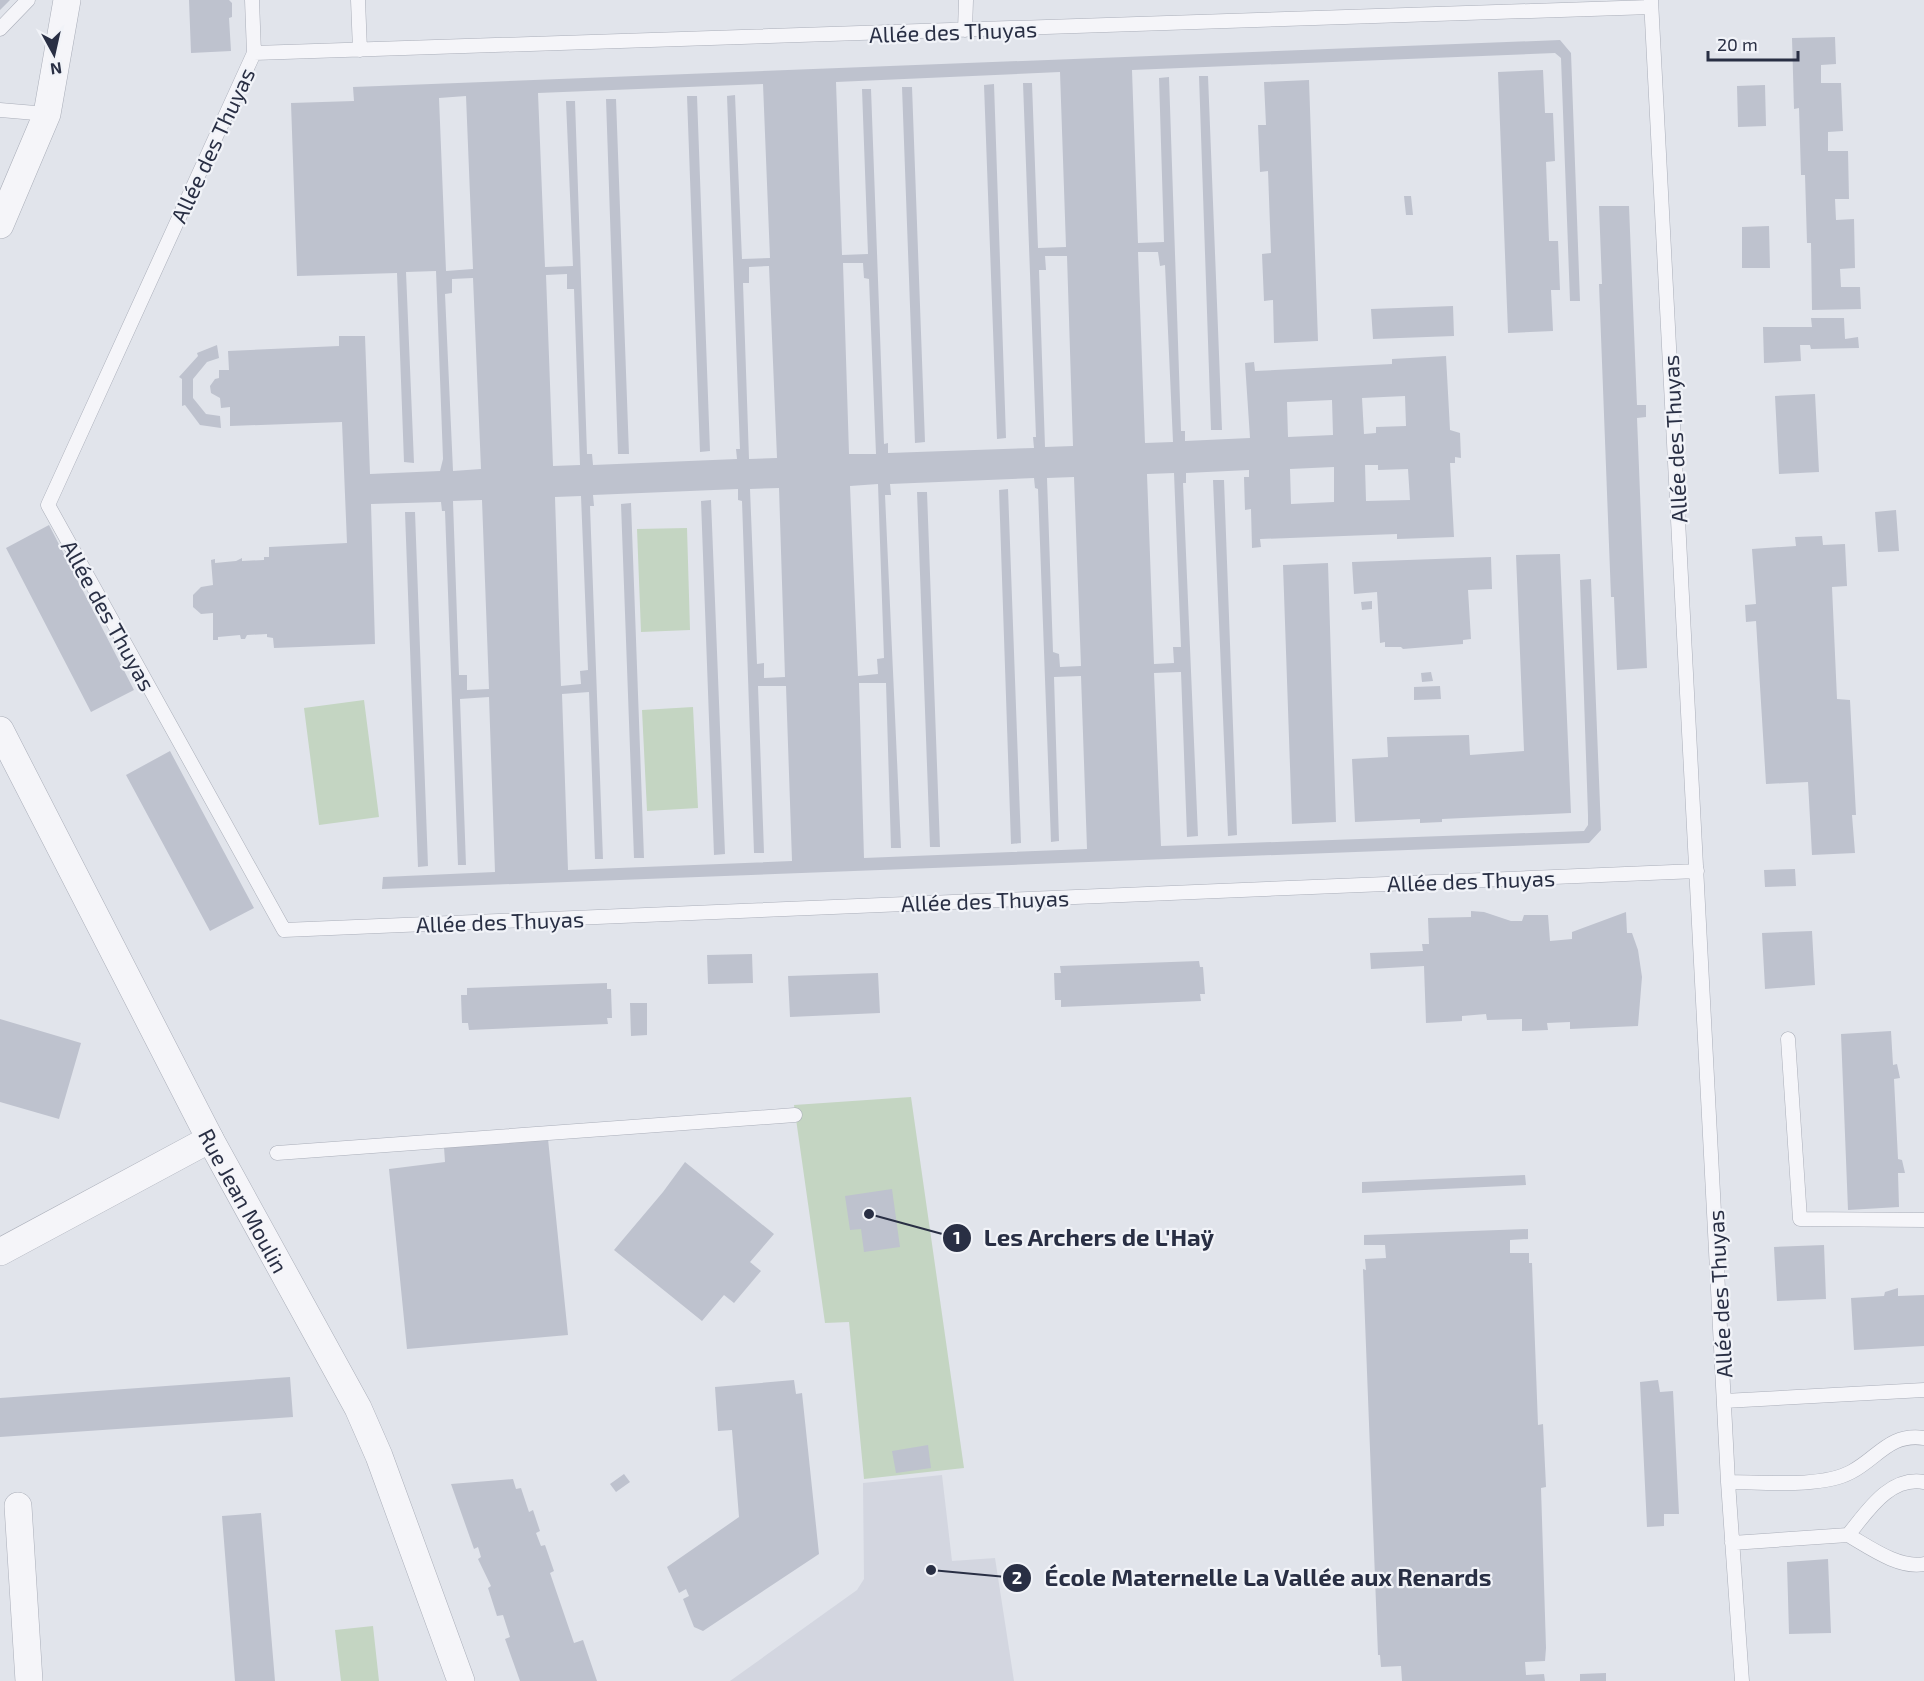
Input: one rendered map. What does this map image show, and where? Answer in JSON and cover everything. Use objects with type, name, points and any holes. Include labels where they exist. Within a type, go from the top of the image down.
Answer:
[{"type":"street","points":[[0,225],[9,183],[47,114],[67,0]]},
{"type":"street","name":"Rue Jean Moulin","points":[[0,730],[210,1139],[358,1408],[379,1456],[461,1681]]},
{"type":"street","points":[[0,1252],[210,1139]]},
{"type":"street","points":[[18,1506],[29,1681]]},
{"type":"lane","points":[[0,29],[28,0]]},
{"type":"lane","name":"Allée des Thuyas","points":[[252,0],[254,53],[48,505],[284,930],[1697,871]]},
{"type":"lane","points":[[358,0],[360,50]]},
{"type":"lane","points":[[965,30],[966,0]]},
{"type":"lane","name":"Allée des Thuyas","points":[[254,53],[965,30],[1451,7],[1651,4],[1728,1482],[1742,1681]]},
{"type":"lane","points":[[0,110],[47,114]]},
{"type":"lane","points":[[1788,1039],[1800,1219],[1924,1220]]},
{"type":"lane","points":[[277,1153],[795,1115]]},
{"type":"lane","points":[[1724,1401],[1924,1390]]},
{"type":"lane","points":[[1728,1482],[1828,1480],[1852,1472],[1879,1450],[1899,1440],[1924,1438]]},
{"type":"lane","points":[[1848,1535],[1879,1499],[1897,1485],[1924,1482]]},
{"type":"lane","points":[[1732,1542],[1848,1535],[1886,1556],[1918,1565],[1924,1564]]},
{"type":"shaded area","points":[[942,1475],[952,1561],[995,1558],[1014,1681],[730,1681],[857,1590],[864,1579],[863,1483]]},
{"type":"green space","points":[[687,528],[690,630],[641,632],[637,529]]},
{"type":"green space","points":[[364,700],[379,817],[319,825],[304,708]]},
{"type":"green space","points":[[693,707],[698,808],[647,811],[642,710]]},
{"type":"green space","points":[[911,1097],[964,1468],[864,1479],[849,1322],[825,1323],[794,1105]]},
{"type":"green space","points":[[373,1626],[379,1681],[341,1681],[335,1630]]},
{"type":"building","points":[[0,0],[10,0],[0,10]]},
{"type":"building","points":[[189,0],[229,0],[232,3],[232,17],[229,18],[231,51],[191,53]]},
{"type":"building","points":[[1835,37],[1836,64],[1821,65],[1821,83],[1841,83],[1843,131],[1828,132],[1828,151],[1848,151],[1849,199],[1835,199],[1836,220],[1854,219],[1855,268],[1840,269],[1841,287],[1860,287],[1861,309],[1812,310],[1811,243],[1807,243],[1805,175],[1801,175],[1799,108],[1794,109],[1792,38]]},
{"type":"building","points":[[1560,40],[1571,53],[1580,301],[1570,301],[1561,58],[1555,53],[1132,70],[1138,243],[1164,242],[1159,78],[1169,77],[1181,431],[1185,431],[1185,441],[1250,438],[1245,363],[1254,362],[1255,371],[1392,364],[1392,359],[1446,356],[1450,430],[1460,433],[1461,458],[1455,457],[1455,463],[1450,463],[1454,537],[1397,539],[1397,534],[1260,539],[1261,547],[1252,548],[1251,509],[1245,510],[1244,477],[1249,477],[1249,470],[1186,473],[1186,483],[1183,483],[1198,836],[1187,837],[1181,672],[1154,673],[1161,846],[1584,831],[1588,825],[1588,815],[1580,580],[1591,579],[1601,830],[1589,843],[382,889],[383,877],[495,872],[489,697],[460,699],[466,865],[458,865],[445,511],[442,511],[441,502],[371,504],[375,644],[274,648],[273,638],[267,637],[267,634],[247,635],[245,639],[241,639],[240,635],[218,637],[218,640],[213,640],[213,613],[201,614],[193,607],[193,595],[201,587],[213,585],[211,560],[215,559],[215,563],[236,561],[242,558],[242,561],[264,560],[264,557],[269,557],[269,547],[347,543],[342,422],[230,426],[230,407],[221,408],[220,398],[211,393],[210,386],[215,379],[219,378],[219,370],[229,370],[228,351],[339,346],[339,336],[365,336],[370,474],[440,471],[443,459],[436,271],[406,272],[414,463],[404,462],[397,273],[297,276],[291,103],[354,101],[353,87]],"holes":[[[1060,72],[1066,247],[1038,248],[1032,83],[1023,83],[1036,437],[1033,437],[1034,448],[888,453],[888,443],[884,444],[871,89],[862,89],[868,254],[842,255],[836,82]],[[763,84],[770,258],[742,259],[735,95],[727,96],[740,449],[736,449],[737,459],[593,465],[592,454],[587,454],[575,101],[566,101],[573,266],[545,267],[538,93]],[[466,96],[473,269],[446,271],[439,98]],[[1138,252],[1158,252],[1160,266],[1165,265],[1173,442],[1145,443]],[[1045,256],[1067,256],[1073,446],[1045,447],[1039,270],[1046,270]],[[843,263],[863,263],[864,278],[869,279],[876,454],[849,454]],[[769,266],[777,458],[749,459],[743,283],[749,283],[749,267]],[[567,274],[567,289],[574,289],[580,465],[553,466],[546,275]],[[473,278],[481,469],[453,471],[445,294],[452,293],[452,279]],[[1405,396],[1406,426],[1376,427],[1376,433],[1364,434],[1362,398]],[[1332,400],[1333,435],[1288,437],[1287,402]],[[1365,465],[1378,465],[1378,470],[1408,469],[1410,500],[1366,501]],[[1334,467],[1334,502],[1291,504],[1290,469]],[[1174,473],[1181,647],[1173,647],[1174,663],[1154,664],[1147,474]],[[1074,477],[1081,666],[1060,667],[1059,654],[1053,652],[1047,478]],[[1034,478],[1035,488],[1038,489],[1051,842],[1059,841],[1054,677],[1081,676],[1087,849],[864,858],[859,683],[886,683],[891,848],[901,848],[885,495],[891,495],[890,484]],[[878,484],[884,658],[877,659],[878,674],[858,676],[850,486]],[[779,488],[785,677],[764,678],[764,663],[757,664],[750,489]],[[738,489],[738,500],[742,501],[754,853],[764,853],[758,686],[786,686],[792,861],[568,870],[562,694],[589,692],[595,859],[603,859],[590,506],[594,506],[593,495]],[[581,496],[588,670],[580,671],[581,684],[561,686],[555,497]],[[482,500],[489,689],[467,690],[467,675],[459,675],[453,501]]]},
{"type":"building","points":[[1543,70],[1545,113],[1553,113],[1555,161],[1546,162],[1549,241],[1558,241],[1560,290],[1551,290],[1553,331],[1508,333],[1498,72]]},
{"type":"building","points":[[1199,76],[1208,76],[1222,430],[1211,430]]},
{"type":"building","points":[[1309,80],[1318,341],[1274,343],[1273,300],[1264,301],[1262,254],[1271,253],[1268,171],[1260,172],[1258,125],[1266,125],[1264,82]]},
{"type":"building","points":[[994,84],[1006,438],[997,439],[984,85]]},
{"type":"building","points":[[1765,85],[1766,126],[1738,127],[1737,86]]},
{"type":"building","points":[[902,87],[912,87],[925,442],[915,443]]},
{"type":"building","points":[[687,96],[697,96],[710,451],[700,452]]},
{"type":"building","points":[[606,99],[616,99],[629,454],[618,454]]},
{"type":"building","points":[[1404,196],[1411,196],[1413,215],[1406,215]]},
{"type":"building","points":[[1599,206],[1629,206],[1637,405],[1646,405],[1646,417],[1637,418],[1647,668],[1617,670],[1614,597],[1611,597],[1599,284],[1602,284]]},
{"type":"building","points":[[1769,226],[1770,268],[1742,268],[1742,227]]},
{"type":"building","points":[[1453,306],[1454,336],[1373,339],[1371,309]]},
{"type":"building","points":[[1811,318],[1844,318],[1845,339],[1858,337],[1859,348],[1811,349],[1810,345],[1800,345],[1801,361],[1764,363],[1763,327],[1812,327]]},
{"type":"building","points":[[217,345],[219,358],[207,362],[193,379],[193,398],[206,414],[220,416],[221,428],[200,425],[185,405],[182,406],[182,379],[179,377],[198,356],[197,353]]},
{"type":"building","points":[[1815,394],[1819,472],[1779,474],[1775,396]]},
{"type":"building","points":[[1213,480],[1224,480],[1237,835],[1228,836]]},
{"type":"building","points":[[1008,489],[1021,843],[1011,844],[999,490]]},
{"type":"building","points":[[917,492],[927,492],[940,847],[930,847]]},
{"type":"building","points":[[711,500],[725,854],[714,855],[701,501]]},
{"type":"building","points":[[631,503],[644,858],[634,858],[621,504]]},
{"type":"building","points":[[1896,510],[1899,551],[1878,552],[1875,512]]},
{"type":"building","points":[[405,512],[415,512],[428,866],[418,867]]},
{"type":"building","points":[[49,525],[134,690],[91,712],[6,548]]},
{"type":"building","points":[[1822,536],[1823,545],[1845,544],[1847,586],[1832,587],[1837,699],[1850,700],[1856,815],[1852,815],[1855,853],[1812,855],[1808,782],[1766,784],[1756,621],[1746,622],[1745,605],[1756,604],[1752,549],[1796,546],[1795,537]]},
{"type":"building","points":[[1560,554],[1571,813],[1442,819],[1442,822],[1420,823],[1420,819],[1355,822],[1352,759],[1388,757],[1387,737],[1469,735],[1470,755],[1524,751],[1516,555]]},
{"type":"building","points":[[1491,557],[1492,589],[1468,590],[1471,639],[1463,640],[1463,644],[1403,649],[1385,647],[1385,642],[1380,643],[1377,592],[1354,594],[1352,562]]},
{"type":"building","points":[[1328,563],[1336,822],[1292,824],[1283,565]]},
{"type":"building","points":[[1372,601],[1372,609],[1362,610],[1361,602]]},
{"type":"building","points":[[1431,672],[1433,681],[1422,682],[1421,673]]},
{"type":"building","points":[[1440,686],[1441,699],[1414,700],[1414,687]]},
{"type":"building","points":[[170,751],[254,908],[210,931],[126,775]]},
{"type":"building","points":[[1795,869],[1796,886],[1765,887],[1764,870]]},
{"type":"building","points":[[1471,911],[1484,912],[1511,921],[1522,921],[1524,915],[1548,915],[1550,941],[1572,939],[1572,932],[1626,912],[1627,933],[1632,933],[1638,950],[1642,977],[1638,1026],[1570,1029],[1570,1022],[1547,1023],[1548,1030],[1522,1031],[1522,1019],[1487,1020],[1486,1014],[1462,1016],[1462,1021],[1426,1023],[1424,966],[1371,969],[1370,953],[1423,951],[1422,944],[1429,944],[1428,918],[1471,917]]},
{"type":"building","points":[[1812,931],[1815,985],[1765,989],[1762,933]]},
{"type":"building","points":[[752,954],[753,983],[708,984],[707,955]]},
{"type":"building","points":[[1199,961],[1200,967],[1203,967],[1205,994],[1200,994],[1201,1001],[1061,1007],[1061,1000],[1055,1000],[1054,973],[1061,973],[1060,966]]},
{"type":"building","points":[[878,973],[880,1013],[790,1017],[788,976]]},
{"type":"building","points":[[607,983],[607,989],[611,989],[612,1018],[607,1018],[608,1024],[469,1030],[468,1023],[462,1023],[461,995],[467,995],[467,988]]},
{"type":"building","points":[[630,1003],[647,1003],[647,1035],[631,1036]]},
{"type":"building","points":[[0,1019],[81,1043],[59,1119],[0,1102]]},
{"type":"building","points":[[1891,1031],[1893,1065],[1897,1064],[1900,1078],[1894,1079],[1898,1159],[1902,1160],[1905,1173],[1898,1173],[1899,1207],[1848,1210],[1841,1034]]},
{"type":"building","points":[[548,1139],[568,1335],[407,1349],[389,1169],[445,1162],[444,1147]]},
{"type":"building","points":[[685,1162],[774,1234],[750,1262],[761,1271],[734,1303],[724,1295],[702,1321],[614,1250]]},
{"type":"building","points":[[1525,1175],[1526,1185],[1362,1193],[1362,1182]]},
{"type":"building","points":[[892,1189],[900,1247],[864,1252],[861,1229],[850,1230],[845,1196]]},
{"type":"building","points":[[1528,1229],[1528,1239],[1510,1240],[1510,1253],[1529,1253],[1529,1263],[1532,1263],[1538,1425],[1543,1424],[1546,1487],[1541,1488],[1546,1648],[1545,1661],[1525,1662],[1526,1675],[1544,1674],[1545,1681],[1402,1681],[1401,1666],[1381,1667],[1380,1655],[1378,1655],[1363,1269],[1366,1270],[1365,1259],[1386,1258],[1385,1245],[1364,1245],[1364,1235]]},
{"type":"building","points":[[1824,1245],[1826,1299],[1777,1301],[1774,1247]]},
{"type":"building","points":[[1898,1288],[1898,1296],[1924,1295],[1924,1346],[1854,1350],[1851,1298],[1884,1296],[1885,1292]]},
{"type":"building","points":[[290,1377],[293,1417],[0,1437],[0,1398]]},
{"type":"building","points":[[794,1380],[796,1394],[802,1393],[819,1554],[703,1631],[694,1627],[683,1599],[689,1596],[686,1589],[679,1593],[667,1567],[739,1517],[732,1430],[718,1431],[715,1387]]},
{"type":"building","points":[[1658,1380],[1660,1392],[1673,1391],[1679,1514],[1664,1514],[1664,1526],[1647,1527],[1640,1382]]},
{"type":"building","points":[[928,1445],[931,1468],[896,1473],[892,1451]]},
{"type":"building","points":[[624,1474],[630,1482],[616,1492],[610,1484]]},
{"type":"building","points":[[513,1479],[516,1489],[521,1488],[529,1512],[533,1510],[540,1531],[536,1533],[541,1546],[545,1545],[554,1571],[550,1573],[574,1643],[583,1640],[597,1681],[520,1681],[505,1639],[510,1637],[503,1615],[497,1616],[488,1588],[491,1586],[478,1559],[481,1557],[478,1547],[474,1549],[451,1484]]},
{"type":"building","points":[[261,1513],[275,1681],[235,1681],[222,1516]]},
{"type":"building","points":[[1828,1559],[1831,1633],[1789,1634],[1787,1562]]},
{"type":"building","points":[[1606,1673],[1606,1681],[1580,1681],[1580,1674]]},
{"type":"place","name":"Les Archers de L'Haÿ","points":[[869,1214]]},
{"type":"place","name":"École Maternelle La Vallée aux Renards","points":[[931,1570]]}]
